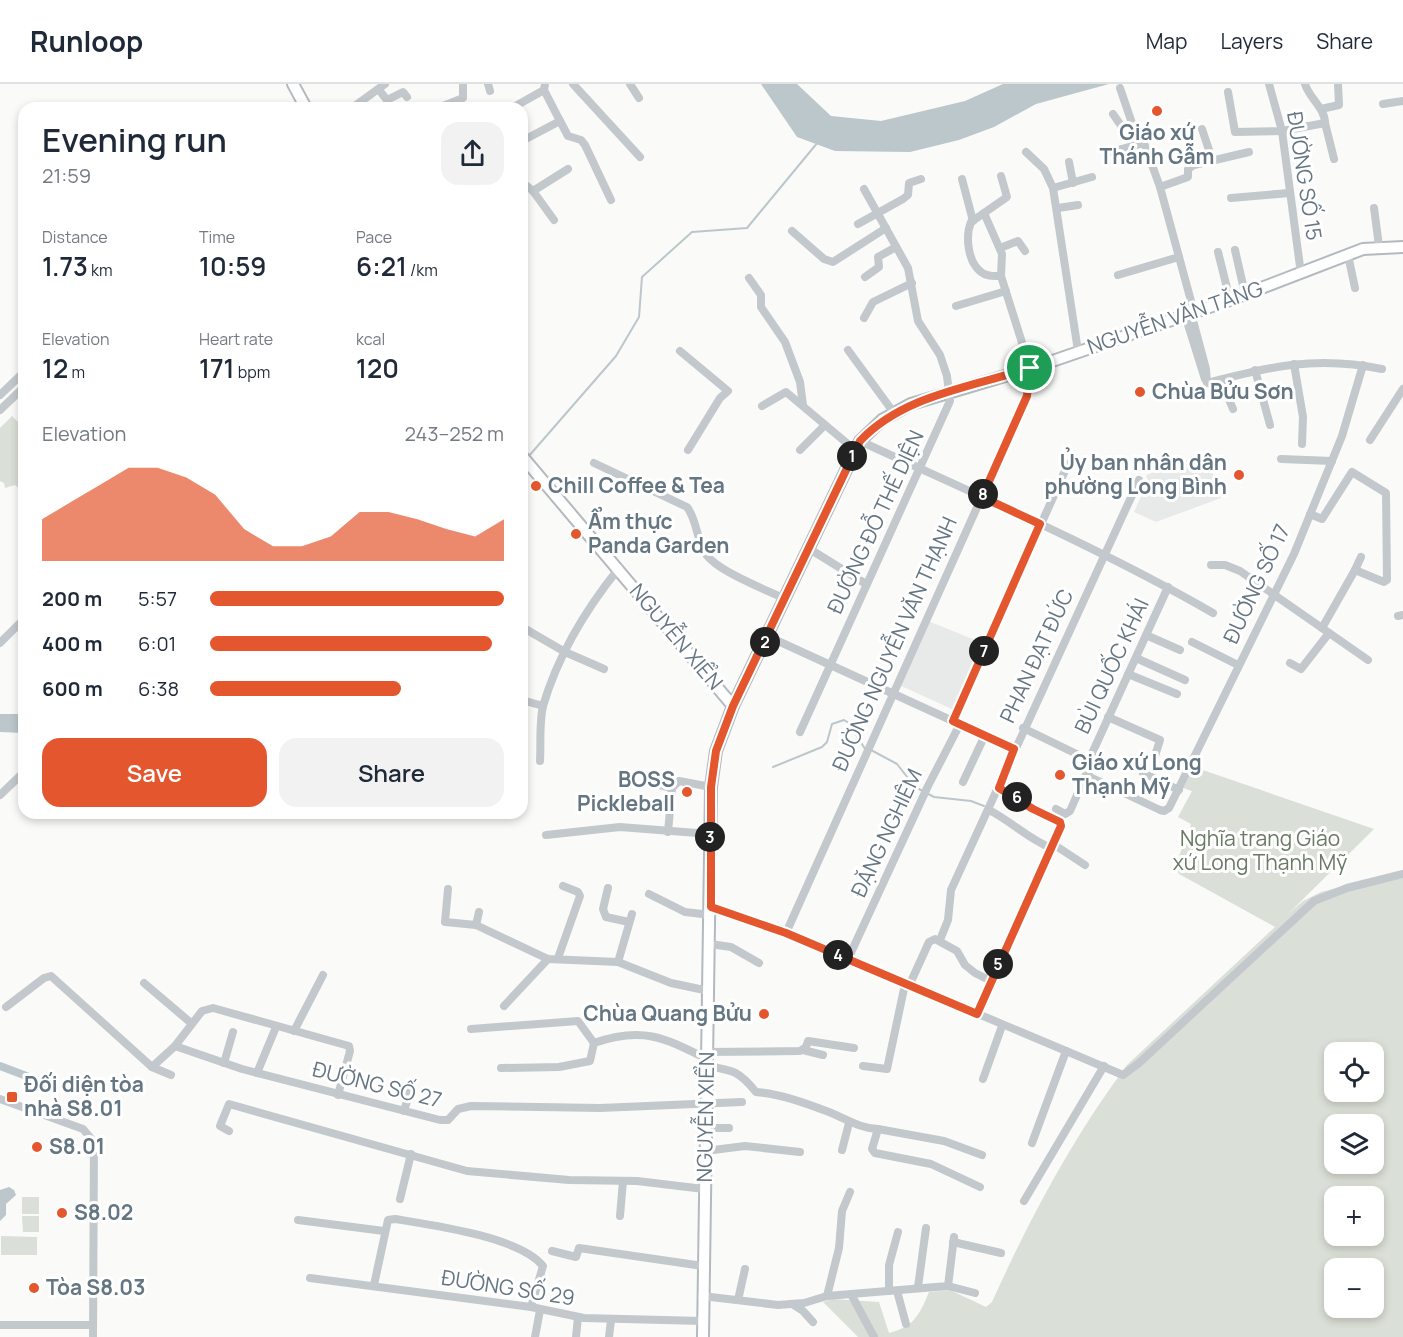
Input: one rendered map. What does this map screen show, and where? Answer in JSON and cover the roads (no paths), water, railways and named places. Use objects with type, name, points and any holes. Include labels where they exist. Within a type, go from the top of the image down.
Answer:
[{"type":"main road","points":[[293,84],[300,102]]},
{"type":"main road","name":"NGUYỄN VĂN TĂNG","points":[[733,706],[858,446],[894,412],[1230,300],[1348,255],[1379,246],[1403,247]]},
{"type":"main road","name":"NGUYỄN XIỂN","points":[[528,463],[619,568],[733,706],[716,751],[711,787],[711,911],[702,1266],[703,1337]]},
{"type":"street","points":[[453,102],[463,98],[463,84]]},
{"type":"street","points":[[573,84],[640,157]]},
{"type":"street","name":"ĐƯỜNG SỐ 15","points":[[1269,84],[1281,131],[1301,274]]},
{"type":"street","points":[[1305,84],[1312,100],[1321,108],[1334,159]]},
{"type":"street","points":[[1321,108],[1339,105],[1338,84]]},
{"type":"street","points":[[632,85],[639,98]]},
{"type":"street","points":[[361,102],[382,87],[387,100],[403,92],[407,97]]},
{"type":"street","points":[[521,102],[545,87],[568,136],[581,140],[585,145],[611,201]]},
{"type":"street","points":[[1120,88],[1134,129]]},
{"type":"street","points":[[1228,92],[1235,132],[1281,131],[1325,123]]},
{"type":"street","points":[[1383,104],[1403,101]]},
{"type":"street","points":[[1113,114],[1122,127],[1140,132],[1160,187],[1179,256],[1200,370],[1207,383],[1255,370],[1294,364],[1363,365],[1382,369]]},
{"type":"street","points":[[528,138],[560,121]]},
{"type":"street","points":[[1202,129],[1212,159]]},
{"type":"street","points":[[1110,152],[1144,143]]},
{"type":"street","points":[[1026,152],[1044,169],[1053,188],[1058,208],[1078,351]]},
{"type":"street","points":[[1160,187],[1188,177],[1190,166],[1248,152]]},
{"type":"street","points":[[1069,162],[1072,183]]},
{"type":"street","points":[[533,191],[568,169]]},
{"type":"street","points":[[1001,176],[1007,197],[973,221],[966,240],[979,271],[987,275],[1001,276]]},
{"type":"street","points":[[1053,188],[1092,177]]},
{"type":"street","points":[[962,179],[973,221]]},
{"type":"street","points":[[858,224],[903,200],[908,195],[909,183],[921,180]]},
{"type":"street","points":[[528,187],[554,220]]},
{"type":"street","points":[[864,189],[908,268],[918,321],[940,355],[951,392]]},
{"type":"street","points":[[1230,198],[1289,192]]},
{"type":"street","points":[[1058,208],[1078,205]]},
{"type":"street","points":[[1374,208],[1379,246]]},
{"type":"street","points":[[984,213],[1000,248],[1003,265],[1001,276],[1030,368]]},
{"type":"street","points":[[792,231],[833,262],[886,228]]},
{"type":"street","points":[[1000,248],[1018,241],[1025,251]]},
{"type":"street","points":[[865,277],[879,267],[878,256],[896,246]]},
{"type":"street","points":[[1235,250],[1245,294]]},
{"type":"street","points":[[1218,252],[1230,300]]},
{"type":"street","points":[[1348,255],[1355,288]]},
{"type":"street","points":[[1118,274],[1179,256]]},
{"type":"street","points":[[749,278],[761,295],[761,307],[788,348],[800,382],[803,405]]},
{"type":"street","points":[[864,318],[873,302],[912,283]]},
{"type":"street","points":[[956,306],[1006,291]]},
{"type":"street","points":[[848,350],[894,412]]},
{"type":"street","points":[[680,351],[728,391],[720,398],[688,450]]},
{"type":"street","points":[[1294,364],[1303,417],[1302,444]]},
{"type":"street","name":"ĐƯỜNG SỐ 17","points":[[1087,772],[1090,777],[1166,811],[1179,790],[1294,554],[1332,460],[1363,365]]},
{"type":"street","name":"ĐƯỜNG NGUYỄN VĂN THẠNH","points":[[786,933],[1027,396],[1030,368]]},
{"type":"street","points":[[1255,370],[1270,425]]},
{"type":"street","points":[[0,395],[18,378]]},
{"type":"street","points":[[1221,380],[1233,409]]},
{"type":"street","points":[[1370,440],[1403,389]]},
{"type":"street","points":[[762,406],[786,392],[824,426],[858,446],[920,468],[1040,524],[1168,587],[1214,613]]},
{"type":"street","name":"ĐƯỜNG ĐỖ THẾ DIỆN","points":[[800,732],[948,408],[951,392]]},
{"type":"street","points":[[0,410],[18,393]]},
{"type":"street","points":[[800,450],[824,426]]},
{"type":"street","points":[[1281,459],[1332,460]]},
{"type":"street","points":[[594,463],[687,507],[692,513],[698,539],[708,559],[785,599]]},
{"type":"street","name":"ĐẶNG NGHIÊM","points":[[848,959],[928,786],[1068,464]]},
{"type":"street","points":[[1310,514],[1322,519],[1352,472],[1386,491],[1387,580],[1384,582],[1355,570]]},
{"type":"street","name":"PHAN ĐẠT ĐỨC","points":[[940,940],[948,920],[951,890],[999,788],[1023,728],[1139,480]]},
{"type":"street","points":[[808,548],[866,584]]},
{"type":"street","points":[[1322,628],[1361,557]]},
{"type":"street","points":[[1211,565],[1225,565],[1240,571],[1368,660]]},
{"type":"street","points":[[540,761],[543,706],[565,652],[582,618],[619,568]]},
{"type":"street","name":"BÙI QUỐC KHÁI","points":[[1056,809],[1068,814],[1087,772],[1089,760],[1168,587]]},
{"type":"street","points":[[0,643],[18,625]]},
{"type":"street","points":[[528,630],[565,652],[604,669]]},
{"type":"street","points":[[1290,663],[1301,669],[1329,633]]},
{"type":"street","points":[[1146,635],[1180,650]]},
{"type":"street","points":[[767,636],[1014,749]]},
{"type":"street","points":[[1192,642],[1238,665]]},
{"type":"street","points":[[1136,658],[1185,680]]},
{"type":"street","points":[[1128,674],[1177,694]]},
{"type":"street","points":[[528,702],[543,706]]},
{"type":"street","points":[[1108,717],[1160,740],[1154,759]]},
{"type":"street","points":[[1023,728],[1089,760]]},
{"type":"street","points":[[963,782],[985,735]]},
{"type":"street","points":[[1143,773],[1179,790]]},
{"type":"street","points":[[0,795],[18,778]]},
{"type":"street","points":[[668,832],[672,788],[679,781],[711,787]]},
{"type":"street","points":[[652,783],[672,788]]},
{"type":"street","points":[[977,1014],[1061,824],[999,788]]},
{"type":"street","points":[[989,810],[1013,822],[1038,842],[1052,846],[1085,865]]},
{"type":"street","points":[[546,835],[620,827],[710,834]]},
{"type":"street","points":[[649,894],[685,912],[711,911],[786,933],[1002,1026],[1104,1066],[1120,1075],[1139,1063],[1314,901],[1347,888],[1403,874]]},
{"type":"street","points":[[558,958],[580,896],[578,892],[563,886]]},
{"type":"street","points":[[608,888],[603,909],[606,917],[630,918],[618,962]]},
{"type":"street","points":[[448,889],[445,922],[476,925],[548,959],[618,962],[671,983],[709,990]]},
{"type":"street","points":[[476,925],[479,912]]},
{"type":"street","points":[[863,1066],[887,1069],[907,985],[929,942],[934,939],[940,940],[957,951],[965,965],[991,981]]},
{"type":"street","points":[[710,944],[731,947],[759,963]]},
{"type":"street","points":[[504,1006],[548,959]]},
{"type":"street","points":[[294,1031],[323,975]]},
{"type":"street","points":[[6,1007],[44,978],[51,976],[152,1067],[171,1076]]},
{"type":"street","points":[[144,983],[191,1023]]},
{"type":"street","points":[[152,1067],[175,1046],[191,1023],[210,1007],[349,1046],[350,1051],[338,1095]]},
{"type":"street","points":[[471,1029],[578,1022],[594,1043],[590,1061],[559,1067],[501,1068]]},
{"type":"street","points":[[983,1079],[1002,1026]]},
{"type":"street","points":[[258,1073],[276,1027]]},
{"type":"street","points":[[224,1063],[233,1032]]},
{"type":"street","points":[[594,1043],[648,1034],[658,1035],[749,1080],[756,1092],[773,1092],[832,1113],[849,1123],[866,1129],[878,1129],[944,1141],[982,1155]]},
{"type":"street","points":[[803,1050],[807,1041],[854,1048]]},
{"type":"street","name":"ĐƯỜNG SỐ 27","points":[[175,1046],[224,1063],[338,1095],[448,1120],[458,1109],[466,1107],[600,1108],[742,1102]]},
{"type":"street","points":[[707,1059],[803,1050],[823,1055]]},
{"type":"street","points":[[1032,1143],[1066,1051]]},
{"type":"street","points":[[1024,1201],[1104,1066]]},
{"type":"street","points":[[404,1111],[411,1088]]},
{"type":"street","points":[[0,1099],[83,1129],[93,1140],[93,1337]]},
{"type":"street","points":[[229,1131],[220,1124],[230,1104],[467,1171],[568,1180],[623,1181],[704,1189]]},
{"type":"street","points":[[842,1150],[849,1123]]},
{"type":"street","points":[[705,1128],[729,1128]]},
{"type":"street","points":[[878,1129],[872,1149],[875,1153],[927,1163],[980,1187]]},
{"type":"street","points":[[705,1151],[745,1146],[800,1152]]},
{"type":"street","points":[[400,1199],[411,1154]]},
{"type":"street","points":[[620,1216],[623,1181]]},
{"type":"street","points":[[827,1296],[839,1248],[842,1210],[850,1192]]},
{"type":"street","points":[[374,1285],[384,1231],[388,1220],[395,1219],[460,1231],[537,1258],[543,1266],[531,1307]]},
{"type":"street","points":[[298,1220],[384,1231]]},
{"type":"street","points":[[918,1287],[926,1228]]},
{"type":"street","points":[[898,1232],[889,1265],[893,1291],[906,1324]]},
{"type":"street","points":[[948,1286],[954,1239],[1001,1253]]},
{"type":"street","points":[[552,1251],[576,1257],[579,1248],[702,1266]]},
{"type":"street","points":[[738,1300],[745,1269]]},
{"type":"street","name":"ĐƯỜNG SỐ 29","points":[[310,1278],[531,1307],[578,1317],[610,1320],[703,1321]]},
{"type":"street","points":[[702,1296],[792,1304],[827,1296],[852,1296],[918,1287],[948,1286],[975,1293]]},
{"type":"street","points":[[852,1296],[874,1337]]},
{"type":"street","points":[[792,1304],[803,1311],[813,1322]]},
{"type":"street","points":[[535,1337],[540,1310]]},
{"type":"street","points":[[576,1337],[578,1317]]},
{"type":"street","points":[[609,1337],[610,1320]]},
{"type":"street","points":[[0,1325],[93,1325]]},
{"type":"waterway","points":[[528,457],[616,356],[639,317],[642,277],[692,232],[747,228],[818,142]]},
{"type":"waterway","points":[[773,767],[822,747],[827,742],[832,724],[844,720],[849,723],[865,749]]},
{"type":"waterway","points":[[871,750],[897,764],[915,787],[934,797],[971,801],[984,806]]},
{"type":"waterway","points":[[0,1066],[50,1085]]},
{"type":"place","name":"Giáo xứ Thánh Gẫm","points":[[1157,111]]},
{"type":"place","name":"Chùa Bửu Sơn","points":[[1140,392]]},
{"type":"place","name":"Ủy ban nhân dân phường Long Bình","points":[[1239,475]]},
{"type":"place","name":"Chill Coffee & Tea","points":[[536,486]]},
{"type":"place","name":"Ẩm thực Panda Garden","points":[[576,534]]},
{"type":"place","name":"Giáo xứ Long Thạnh Mỹ","points":[[1060,775]]},
{"type":"place","name":"BOSS Pickleball","points":[[687,792]]},
{"type":"place","name":"Chùa Quang Bửu","points":[[764,1014]]},
{"type":"place","name":"Đối diện tòa nhà S8.01","points":[[12,1097]]},
{"type":"place","name":"S8.01","points":[[37,1147]]},
{"type":"place","name":"S8.02","points":[[62,1213]]},
{"type":"place","name":"Tòa S8.03","points":[[34,1288]]},
{"type":"park label","name":"Nghĩa trang Giáo xứ Long Thạnh Mỹ","points":[[1260,851]]}]
